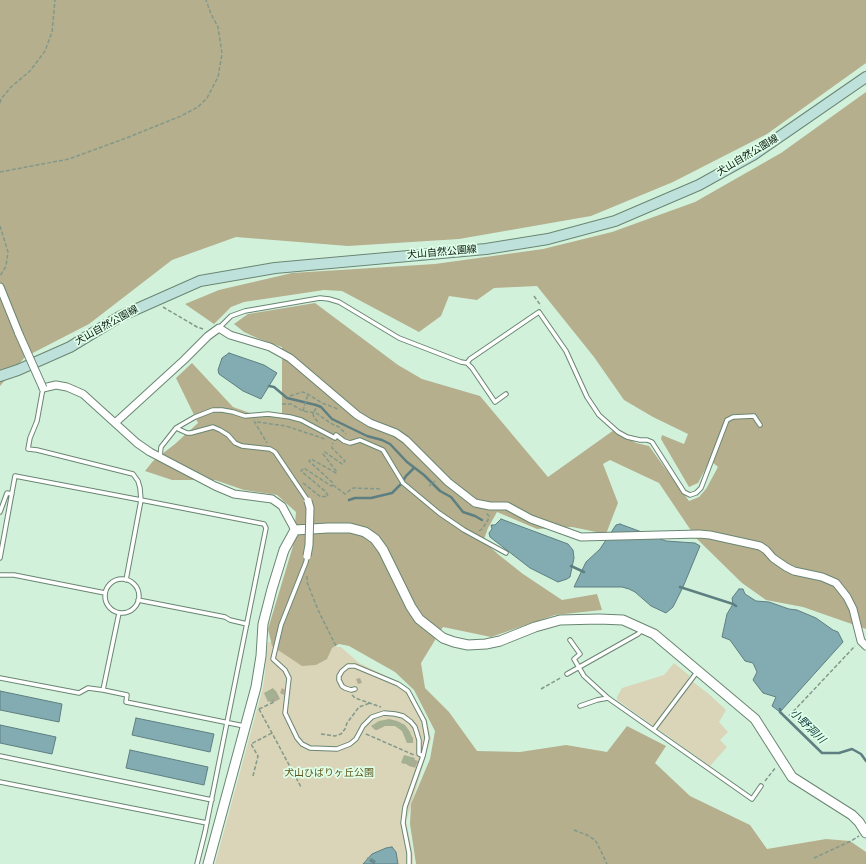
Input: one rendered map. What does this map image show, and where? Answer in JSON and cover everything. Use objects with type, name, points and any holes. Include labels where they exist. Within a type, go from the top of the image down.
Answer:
[{"type":"main road","name":"犬山自然公園線","points":[[0,376],[18,370],[70,347],[120,316],[200,281],[275,268],[486,249],[548,239],[615,221],[699,185],[753,155],[866,77]]},
{"type":"street","points":[[0,288],[43,388],[56,385],[67,386],[83,394],[137,443],[159,458],[215,486],[234,494],[272,499],[282,506],[295,530]]},
{"type":"street","points":[[115,423],[216,330],[270,347],[290,358],[357,415],[370,423],[396,433],[406,440],[448,482],[475,503],[490,506],[507,506],[532,519],[581,538],[710,535],[760,546],[786,568],[822,577],[836,583],[847,597],[853,609],[864,643]]},
{"type":"street","points":[[307,557],[309,545],[310,508],[308,501]]},
{"type":"street","points":[[295,530],[350,528],[365,532],[375,539],[383,550],[410,607],[419,619],[443,638],[454,642],[486,644],[500,641],[536,627],[560,620],[623,620],[644,628],[660,638],[755,719],[792,777],[845,810],[859,822],[866,832]]},
{"type":"street","points":[[208,864],[245,726],[255,707],[264,617],[284,550],[295,530]]},
{"type":"lane","points":[[216,330],[231,316],[245,311],[320,298],[329,299],[339,302],[399,338],[467,363],[495,402],[506,394]]},
{"type":"lane","points":[[467,363],[470,359],[539,312],[566,351],[586,397],[599,415],[618,432],[628,437],[652,442],[684,492],[690,495],[696,493],[702,488],[727,420],[733,417],[754,416],[760,425]]},
{"type":"lane","points":[[43,388],[28,449],[133,474],[138,481],[141,500],[126,580]]},
{"type":"lane","points":[[159,458],[161,455],[161,447],[176,428],[196,417],[214,410],[228,411],[245,416],[268,414],[290,416],[301,420],[335,438],[336,435],[344,441],[350,443],[360,440],[383,450],[403,483],[439,513],[464,530],[506,553]]},
{"type":"lane","points":[[176,428],[187,433],[191,433],[213,427],[220,430],[235,443],[242,446],[270,449],[275,452],[308,501]]},
{"type":"lane","points":[[0,558],[15,476],[264,524],[266,528],[212,800],[197,864]]},
{"type":"lane","points":[[0,512],[7,493],[12,494]]},
{"type":"lane","points":[[307,557],[281,625],[273,659],[285,670],[289,678],[285,713],[297,738],[302,744],[310,748],[342,748],[350,744],[366,722],[378,714],[389,713],[403,716],[411,722],[418,734],[421,755]]},
{"type":"lane","points":[[0,575],[14,575],[105,593]]},
{"type":"lane","points":[[116,580],[126,580],[135,586],[138,591],[138,600],[132,610],[119,613],[112,610],[108,606],[105,593],[108,586],[116,580]]},
{"type":"lane","points":[[138,600],[225,617],[230,620],[247,624]]},
{"type":"lane","points":[[103,690],[119,613]]},
{"type":"lane","points":[[567,674],[638,634],[644,628]]},
{"type":"lane","points":[[570,640],[580,654],[574,659],[578,667],[584,676],[608,698],[752,799],[761,786]]},
{"type":"lane","points":[[355,689],[351,690],[344,688],[339,680],[339,676],[342,671],[348,666],[355,666],[398,684],[408,692],[424,721],[427,738],[405,807],[403,823],[410,864]]},
{"type":"lane","points":[[654,729],[697,671]]},
{"type":"lane","points":[[0,678],[79,693],[88,688],[103,690],[127,696],[126,702],[245,726]]},
{"type":"lane","points":[[580,706],[608,698]]},
{"type":"lane","points":[[0,756],[212,800]]},
{"type":"lane","points":[[0,782],[207,823]]},
{"type":"path","points":[[0,103],[1,99],[11,86],[30,70],[45,51],[52,32],[55,0]]},
{"type":"path","points":[[0,172],[69,159],[129,137],[181,116],[198,107],[207,98],[218,77],[222,54],[218,27],[206,0]]},
{"type":"path","points":[[0,226],[8,252],[6,266],[0,276]]},
{"type":"path","points":[[156,301],[165,309],[197,327],[216,330]]},
{"type":"path","points":[[290,396],[302,392],[308,394],[322,404],[339,410]]},
{"type":"path","points":[[303,411],[308,394]]},
{"type":"path","points":[[282,404],[291,404],[303,411],[314,413],[339,427],[349,437],[360,440]]},
{"type":"path","points":[[316,408],[314,418],[322,424]]},
{"type":"path","points":[[245,416],[254,421],[286,426],[326,440]]},
{"type":"path","points":[[254,421],[270,449]]},
{"type":"path","points":[[332,440],[334,441],[332,448],[345,460],[342,464],[324,452],[323,454],[337,472],[336,474],[311,459],[308,461],[332,482],[333,485],[345,494],[353,488],[382,489]]},
{"type":"path","points":[[290,474],[293,474],[321,497],[328,496],[326,492],[302,471],[304,468],[331,486],[333,485]]},
{"type":"path","points":[[429,486],[435,481]]},
{"type":"path","points":[[474,530],[482,530],[489,516],[486,512]]},
{"type":"path","points":[[307,557],[310,562],[307,582],[318,610],[336,646]]},
{"type":"path","points":[[789,716],[859,642],[864,643]]},
{"type":"path","points":[[541,689],[567,674]]},
{"type":"path","points":[[351,694],[355,698],[381,707]]},
{"type":"path","points":[[273,700],[274,702],[255,707],[272,733],[301,786]]},
{"type":"path","points":[[321,734],[335,736],[341,734],[359,707],[370,703]]},
{"type":"path","points":[[360,732],[418,756],[421,755]]},
{"type":"path","points":[[253,776],[258,758],[257,753],[251,744],[272,733]]},
{"type":"path","points":[[761,786],[781,761]]},
{"type":"path","points":[[574,830],[587,835],[594,840],[607,864]]},
{"type":"path","points":[[814,858],[852,841],[866,832]]},
{"type":"green space","name":"犬山ひばりヶ丘公園","points":[[268,642],[341,647],[359,663],[399,682],[409,689],[427,720],[431,739],[406,822],[413,854],[413,864],[215,864],[262,691]]},
{"type":"green space","points":[[674,663],[690,676],[688,678],[726,710],[719,722],[728,732],[720,740],[727,747],[710,766],[617,700],[622,688],[664,675]]},
{"type":"shaded area","points":[[0,0],[866,0],[866,63],[767,134],[673,182],[591,216],[459,239],[348,246],[236,237],[172,260],[89,324],[25,357],[0,386]]},
{"type":"shaded area","points":[[866,92],[866,629],[803,607],[766,600],[742,583],[696,538],[659,483],[610,460],[603,464],[618,503],[606,534],[572,527],[537,529],[497,512],[484,539],[490,547],[523,574],[562,600],[597,594],[602,610],[555,615],[491,637],[443,627],[421,663],[425,688],[449,712],[477,751],[520,752],[566,745],[607,752],[627,726],[666,746],[655,763],[690,796],[750,825],[767,849],[826,839],[850,841],[866,852],[866,864],[416,864],[410,824],[411,804],[430,759],[435,731],[414,690],[395,672],[349,646],[339,644],[332,648],[327,659],[316,665],[302,666],[272,646],[268,629],[293,546],[296,512],[277,495],[244,490],[215,480],[172,480],[145,471],[153,461],[175,444],[198,423],[176,378],[192,363],[233,407],[250,413],[282,418],[282,347],[244,332],[234,324],[248,314],[315,303],[398,365],[422,379],[480,396],[548,477],[614,430],[636,443],[649,446],[689,501],[699,497],[706,489],[718,467],[710,460],[698,483],[689,487],[661,439],[662,435],[684,444],[688,434],[653,417],[624,400],[594,357],[537,286],[494,288],[477,300],[449,296],[441,316],[419,332],[342,291],[324,290],[244,302],[231,307],[214,324],[185,304],[219,290],[292,273],[435,264],[543,249],[612,232],[695,202],[781,153]]},
{"type":"water","points":[[229,353],[264,365],[277,373],[261,399],[243,391],[219,374],[218,370],[222,358]]},
{"type":"water","points":[[501,519],[568,544],[573,550],[574,558],[570,577],[558,582],[530,568],[490,537],[489,533],[492,529],[491,525],[495,525]]},
{"type":"water","points":[[620,524],[666,541],[695,543],[700,546],[673,607],[666,613],[651,606],[635,592],[622,587],[574,587],[586,562],[600,549],[616,525]]},
{"type":"water","points":[[739,589],[743,589],[745,594],[756,601],[769,602],[789,609],[797,610],[816,618],[838,632],[843,642],[780,712],[772,706],[776,697],[763,693],[753,680],[757,672],[753,663],[745,661],[730,640],[722,637],[727,614],[733,604],[732,598]]},
{"type":"water","points":[[0,691],[62,704],[59,722],[0,710]]},
{"type":"water","points":[[136,718],[214,734],[210,752],[132,735]]},
{"type":"water","points":[[0,725],[56,737],[52,754],[0,743]]},
{"type":"water","points":[[130,750],[208,767],[204,785],[126,768]]},
{"type":"water","points":[[392,847],[396,852],[398,864],[363,864],[372,854]]},
{"type":"building","points":[[273,688],[278,697],[268,702],[264,693]]},
{"type":"building","points":[[389,719],[405,725],[410,732],[413,743],[407,743],[402,731],[395,726],[383,726],[375,730],[371,726],[379,721]]},
{"type":"building","points":[[404,755],[415,758],[412,767],[407,765],[408,763],[406,762],[405,764],[401,763]]},
{"type":"waterway","points":[[269,386],[274,387],[287,398],[321,407],[332,419],[367,436],[390,444],[407,462],[424,475],[440,491],[451,497],[463,512],[482,520]]},
{"type":"waterway","points":[[349,500],[355,498],[371,498],[392,493],[414,468]]},
{"type":"waterway","points":[[571,566],[584,572]]},
{"type":"waterway","points":[[680,587],[736,606]]},
{"type":"waterway","name":"小野洞川","points":[[780,709],[780,712],[822,753],[839,753],[852,749],[861,754],[866,761]]}]
